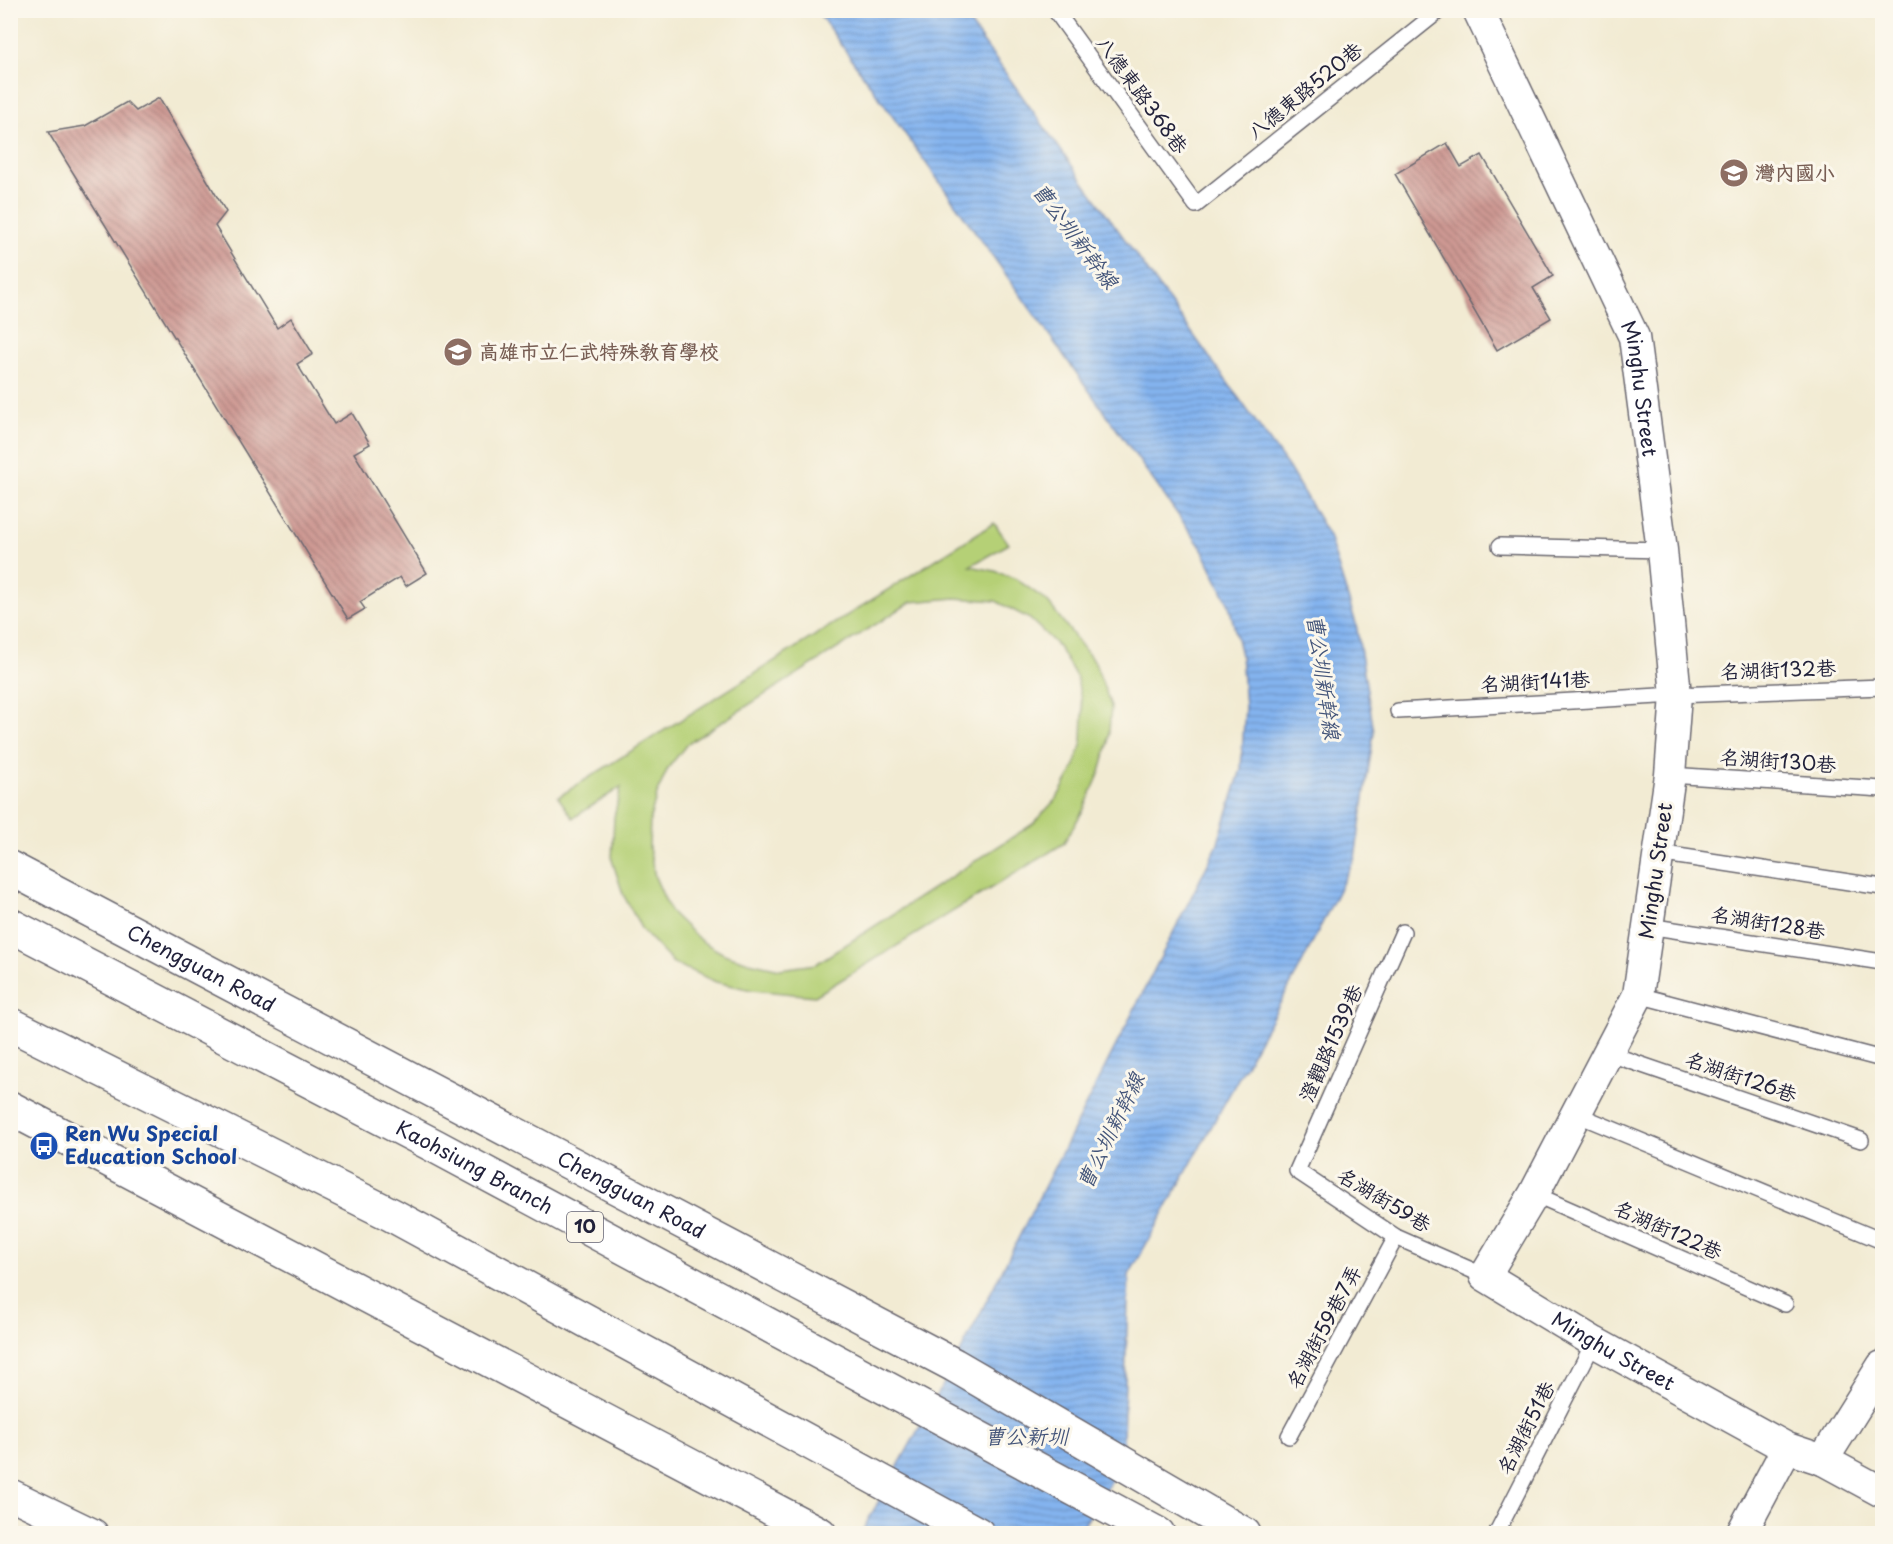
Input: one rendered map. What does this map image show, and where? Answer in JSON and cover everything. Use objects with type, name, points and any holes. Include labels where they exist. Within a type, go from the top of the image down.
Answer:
[{"type":"main road","name":"Chengguan Road","points":[[10,868],[954,1365],[1244,1533]]},
{"type":"main road","name":"Kaohsiung Branch","points":[[10,926],[445,1152],[1158,1533]]},
{"type":"main road","points":[[10,1024],[392,1215],[978,1533]]},
{"type":"main road","points":[[10,1108],[820,1533]]},
{"type":"street","name":"Minghu Street","points":[[1478,10],[1634,337],[1662,550],[1676,696],[1670,775],[1638,995],[1534,1194],[1485,1276],[1593,1342],[1788,1448],[1823,1460],[1882,1492]]},
{"type":"street","points":[[1823,1460],[1882,1366]]},
{"type":"street","points":[[1741,1533],[1788,1448]]},
{"type":"street","points":[[10,1494],[93,1533]]},
{"type":"lane","name":"八德東路368巷","points":[[1055,10],[1196,205]]},
{"type":"lane","name":"八德東路520巷","points":[[1196,205],[1440,10]]},
{"type":"lane","points":[[1500,546],[1662,550]]},
{"type":"lane","name":"名湖街132巷","points":[[1676,696],[1882,687]]},
{"type":"lane","name":"名湖街141巷","points":[[1398,711],[1676,696]]},
{"type":"lane","name":"名湖街130巷","points":[[1670,775],[1882,789]]},
{"type":"lane","points":[[1658,853],[1882,887]]},
{"type":"lane","name":"名湖街128巷","points":[[1648,926],[1882,962]]},
{"type":"lane","name":"澄觀路1539巷","points":[[1297,1171],[1403,932]]},
{"type":"lane","points":[[1638,995],[1882,1059]]},
{"type":"lane","name":"名湖街126巷","points":[[1607,1053],[1861,1140]]},
{"type":"lane","points":[[1576,1114],[1882,1241]]},
{"type":"lane","name":"名湖街59巷","points":[[1297,1171],[1396,1237],[1485,1276]]},
{"type":"lane","name":"名湖街122巷","points":[[1534,1194],[1785,1304]]},
{"type":"lane","name":"名湖街59巷7弄","points":[[1289,1436],[1396,1237]]},
{"type":"lane","name":"名湖街51巷","points":[[1496,1533],[1593,1342]]},
{"type":"green space","points":[[994,523],[1009,544],[970,566],[995,571],[1016,579],[1047,601],[1095,663],[1111,706],[1108,744],[1100,772],[1084,809],[1063,844],[815,996],[752,990],[716,982],[673,963],[642,930],[623,894],[612,860],[614,817],[621,787],[573,818],[558,797]],"holes":[[[955,598],[996,601],[1030,619],[1058,646],[1077,678],[1083,711],[1082,742],[1074,768],[1057,798],[1033,824],[816,964],[780,969],[724,954],[701,941],[670,911],[655,877],[649,848],[650,818],[658,791],[668,768],[687,744],[911,602]]]},
{"type":"water","name":"曹公新圳","points":[[817,11],[961,11],[1289,468],[1329,536],[1356,624],[1374,732],[1355,858],[1298,971],[1129,1275],[1122,1464],[1079,1533],[861,1533],[954,1365],[1217,846],[1241,769],[1245,707],[1241,655],[1229,605],[1201,547]]},
{"type":"building","points":[[159,98],[226,212],[215,226],[277,328],[291,318],[313,354],[297,364],[334,424],[352,413],[370,444],[354,453],[427,573],[406,586],[400,577],[360,602],[365,609],[348,619],[48,132],[85,126],[127,102],[136,111]]},
{"type":"building","points":[[1447,143],[1461,167],[1482,155],[1553,276],[1533,288],[1551,318],[1497,350],[1395,174]]},
{"type":"place","name":"灣內國小","points":[[1734,173]]},
{"type":"place","name":"高雄市立仁武特殊教育學校","points":[[458,352]]},
{"type":"place","name":"Ren Wu Special Education School","points":[[44,1146]]},
{"type":"water label","name":"曹公圳新幹線","points":[[1075,236]]},
{"type":"water label","name":"曹公圳新幹線","points":[[1323,677]]},
{"type":"water label","name":"曹公圳新幹線","points":[[1111,1131]]}]
